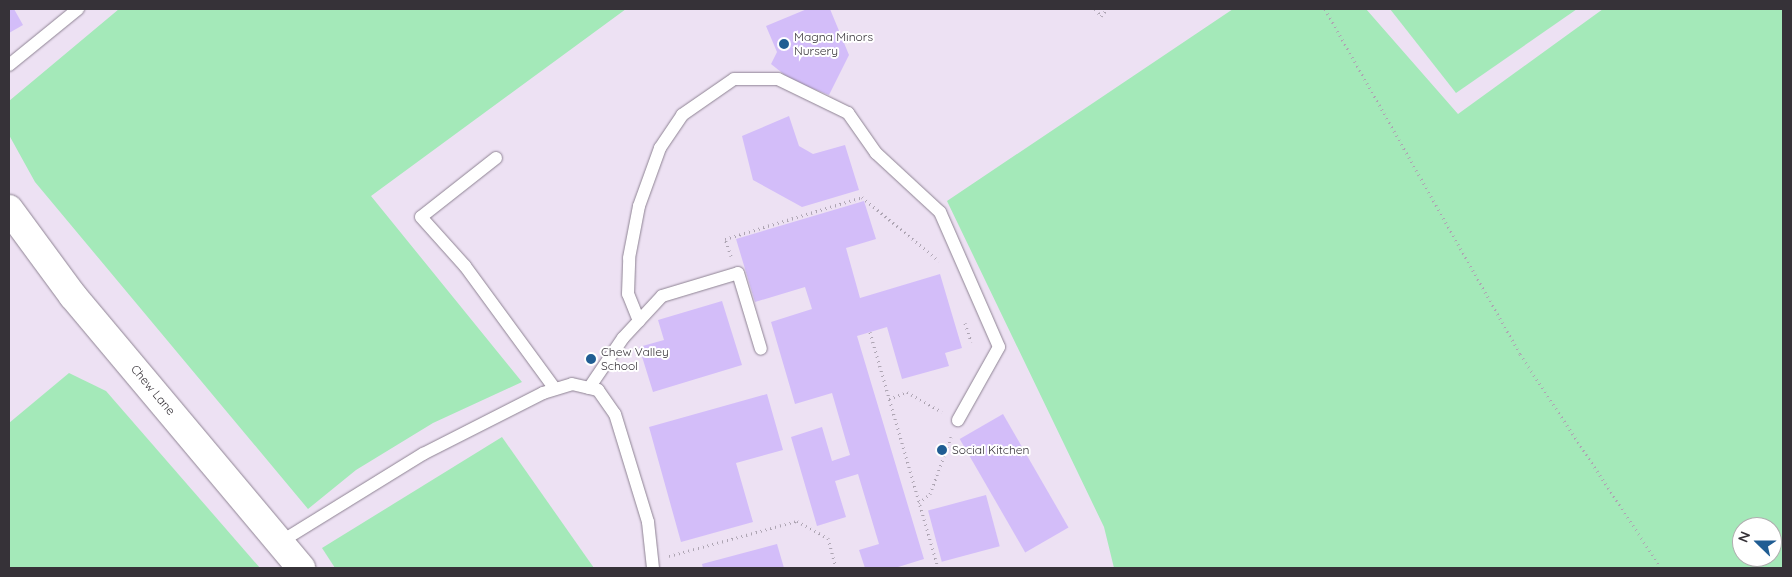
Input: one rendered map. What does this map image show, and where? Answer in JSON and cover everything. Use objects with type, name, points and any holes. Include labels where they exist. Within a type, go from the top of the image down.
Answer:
[{"type":"main road","name":"Chew Lane","points":[[9,209],[73,296],[282,541],[301,568]]},
{"type":"lane","points":[[9,66],[78,9]]},
{"type":"lane","points":[[639,321],[628,294],[629,258],[639,206],[660,148],[682,115],[734,79],[778,79],[848,113],[876,153],[940,212],[999,347],[958,420]]},
{"type":"lane","points":[[496,158],[421,217],[465,266],[555,389]]},
{"type":"lane","points":[[589,388],[639,321],[662,296],[738,273],[761,349]]},
{"type":"lane","points":[[282,541],[423,454],[555,389],[572,384],[598,390],[615,414],[648,522],[653,564]]},
{"type":"path","points":[[1095,9],[1101,16],[1107,9]]},
{"type":"path","points":[[1325,9],[1520,354],[1661,568]]},
{"type":"path","points":[[738,273],[725,239],[862,197],[941,263]]},
{"type":"path","points":[[963,314],[971,342]]},
{"type":"path","points":[[870,332],[937,564]]},
{"type":"path","points":[[889,399],[907,392],[958,420],[930,494],[919,503]]},
{"type":"path","points":[[653,564],[798,520],[828,538],[836,568]]},
{"type":"green space","points":[[119,9],[626,9],[371,196],[522,382],[433,423],[356,470],[308,509],[35,182],[9,135],[9,101]]},
{"type":"green space","points":[[1233,9],[1366,9],[1458,114],[1603,9],[1783,9],[1783,568],[1114,568],[1104,527],[947,201]]},
{"type":"green space","points":[[1390,9],[1577,9],[1456,93]]},
{"type":"green space","points":[[69,373],[106,391],[260,568],[9,568],[9,423]]},
{"type":"green space","points":[[502,437],[594,568],[335,568],[322,548]]},
{"type":"building","points":[[9,9],[14,9],[23,25],[9,33]]},
{"type":"building","points":[[807,9],[830,9],[849,55],[829,95],[791,80],[771,64],[777,52],[766,26]]},
{"type":"building","points":[[789,116],[799,146],[813,154],[845,145],[859,190],[802,207],[753,180],[742,136]]},
{"type":"building","points":[[864,201],[876,239],[846,248],[860,298],[940,274],[962,348],[945,353],[949,366],[902,379],[887,327],[857,336],[924,559],[895,568],[865,568],[859,550],[879,544],[858,474],[835,481],[846,517],[817,526],[791,437],[822,427],[832,461],[850,455],[832,393],[795,404],[771,322],[812,309],[805,287],[755,302],[736,239]]},
{"type":"building","points":[[722,301],[742,365],[653,392],[639,347],[664,340],[658,320]]},
{"type":"building","points":[[767,394],[783,450],[736,463],[753,522],[681,542],[649,427]]},
{"type":"building","points":[[1003,414],[1068,527],[1025,552],[960,439]]},
{"type":"building","points":[[986,495],[1000,546],[942,562],[928,511]]},
{"type":"building","points":[[777,544],[784,568],[703,568],[702,564]]},
{"type":"place","name":"Magna Minors Nursery","points":[[784,44]]},
{"type":"place","name":"Chew Valley School","points":[[591,359]]},
{"type":"place","name":"Social Kitchen","points":[[942,450]]}]
